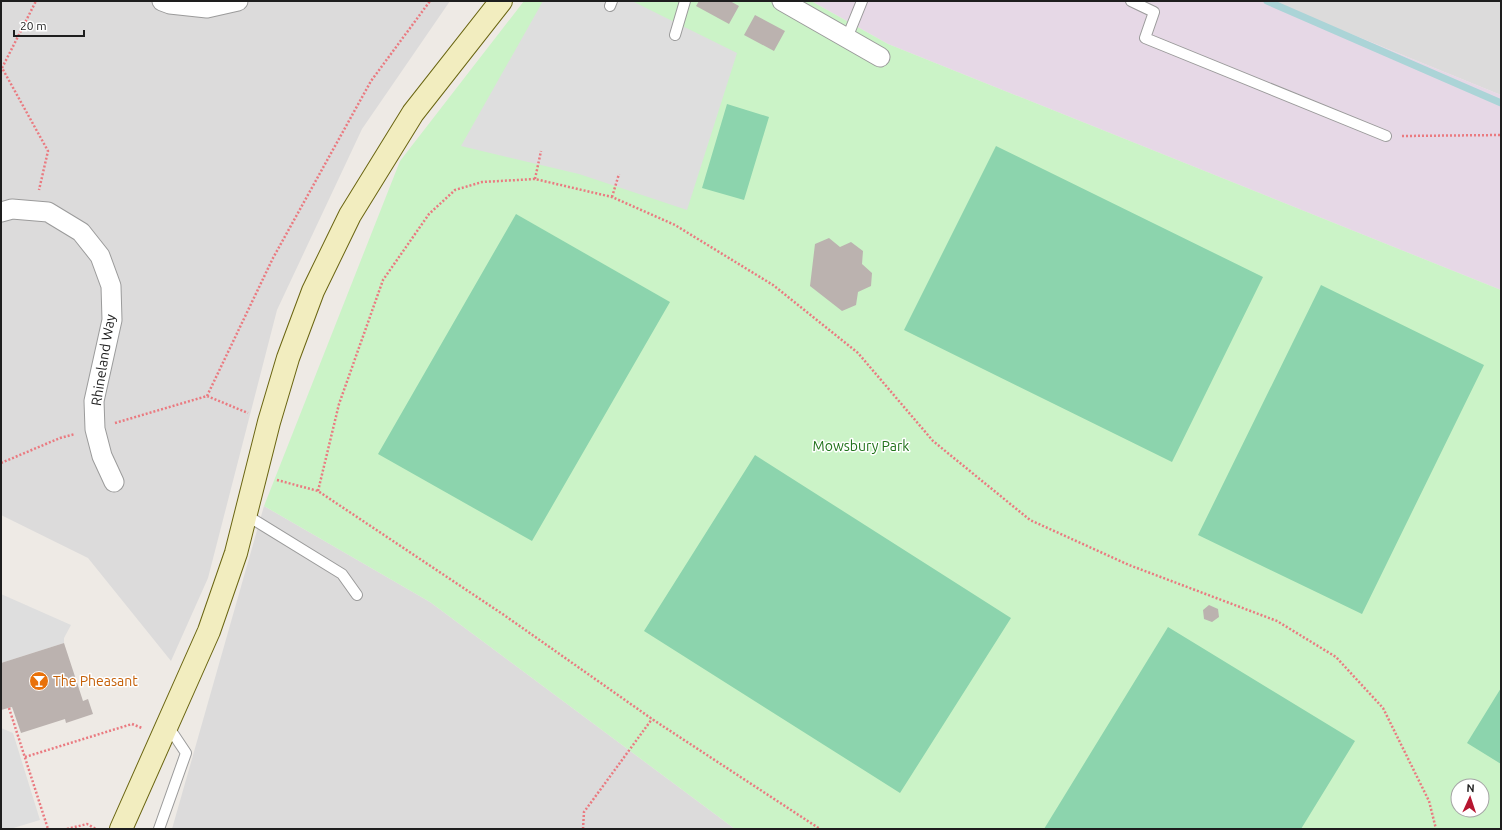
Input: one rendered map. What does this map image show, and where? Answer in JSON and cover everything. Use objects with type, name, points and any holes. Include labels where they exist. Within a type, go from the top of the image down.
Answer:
[{"type":"main road","points":[[121,829],[209,631],[236,553],[269,422],[288,358],[313,291],[350,214],[413,113],[501,1]]},
{"type":"street","points":[[162,1],[170,4],[207,8],[238,1]]},
{"type":"street","points":[[782,1],[880,57]]},
{"type":"street","name":"Rhineland Way","points":[[1,212],[12,209],[48,212],[81,232],[100,256],[111,286],[112,320],[94,401],[94,429],[102,456],[114,482]]},
{"type":"lane","points":[[675,35],[685,1]]},
{"type":"lane","points":[[847,38],[862,1]]},
{"type":"lane","points":[[1130,1],[1154,12],[1145,38],[1386,136]]},
{"type":"lane","points":[[246,515],[342,574],[358,595]]},
{"type":"lane","points":[[160,829],[186,753],[165,732]]},
{"type":"path","points":[[34,211],[48,151],[1,67],[36,1]]},
{"type":"path","points":[[207,396],[273,258],[371,81],[430,1]]},
{"type":"path","points":[[1386,136],[1501,135]]},
{"type":"path","points":[[535,179],[541,151]]},
{"type":"path","points":[[612,197],[619,174]]},
{"type":"path","points":[[318,492],[339,404],[383,280],[429,214],[455,190],[482,182],[535,179],[612,197],[675,224],[773,285],[858,353],[933,441],[1030,520],[1129,565],[1277,621],[1336,657],[1382,708],[1429,801],[1436,829]]},
{"type":"path","points":[[1,464],[60,438],[207,396],[269,422]]},
{"type":"path","points":[[256,474],[318,492],[504,615],[652,719],[820,829]]},
{"type":"path","points":[[9,708],[48,829]]},
{"type":"path","points":[[583,829],[584,812],[652,719]]},
{"type":"path","points":[[25,757],[132,724],[165,732]]},
{"type":"path","points":[[67,829],[87,824],[96,829]]},
{"type":"shaded area","points":[[1,1],[450,1],[362,129],[277,310],[208,578],[171,661],[88,558],[1,515]]},
{"type":"shaded area","points":[[543,1],[632,1],[737,53],[687,210],[579,174],[461,146]]},
{"type":"shaded area","points":[[811,1],[1270,1],[1501,95],[1501,290],[888,44]]},
{"type":"shaded area","points":[[1270,1],[1501,1],[1501,95]]},
{"type":"shaded area","points":[[264,506],[430,602],[735,829],[172,829]]},
{"type":"shaded area","points":[[1,594],[71,625],[64,638],[64,643],[1,663]]},
{"type":"shaded area","points":[[1,728],[13,733],[40,820],[10,829],[1,829]]},
{"type":"green space","name":"Mowsbury Park","points":[[524,1],[811,1],[888,44],[1501,290],[1501,829],[735,829],[430,602],[264,506],[400,161]]},
{"type":"green space","points":[[727,104],[769,117],[744,200],[702,188]]},
{"type":"green space","points":[[996,146],[1263,277],[1172,462],[904,330]]},
{"type":"green space","points":[[516,214],[670,302],[532,541],[378,454]]},
{"type":"green space","points":[[1321,285],[1484,365],[1362,614],[1198,535]]},
{"type":"green space","points":[[755,455],[1011,618],[900,793],[644,631]]},
{"type":"green space","points":[[1168,627],[1355,741],[1301,829],[1044,829]]},
{"type":"green space","points":[[1501,688],[1501,764],[1467,743]]},
{"type":"building","points":[[699,1],[730,1],[739,6],[729,24],[696,6]]},
{"type":"building","points":[[755,15],[785,31],[774,51],[744,35]]},
{"type":"building","points":[[829,238],[840,247],[851,242],[863,251],[862,264],[872,273],[871,286],[858,292],[856,305],[842,311],[810,286],[815,244]]},
{"type":"building","points":[[1209,605],[1218,609],[1219,617],[1212,622],[1204,619],[1203,610]]},
{"type":"building","name":"The Pheasant","points":[[64,643],[83,701],[88,699],[93,714],[66,723],[65,719],[21,733],[12,707],[1,710],[1,663]]},
{"type":"waterway","points":[[1267,1],[1501,103]]},
{"type":"place","name":"The Pheasant","points":[[39,681]]}]
